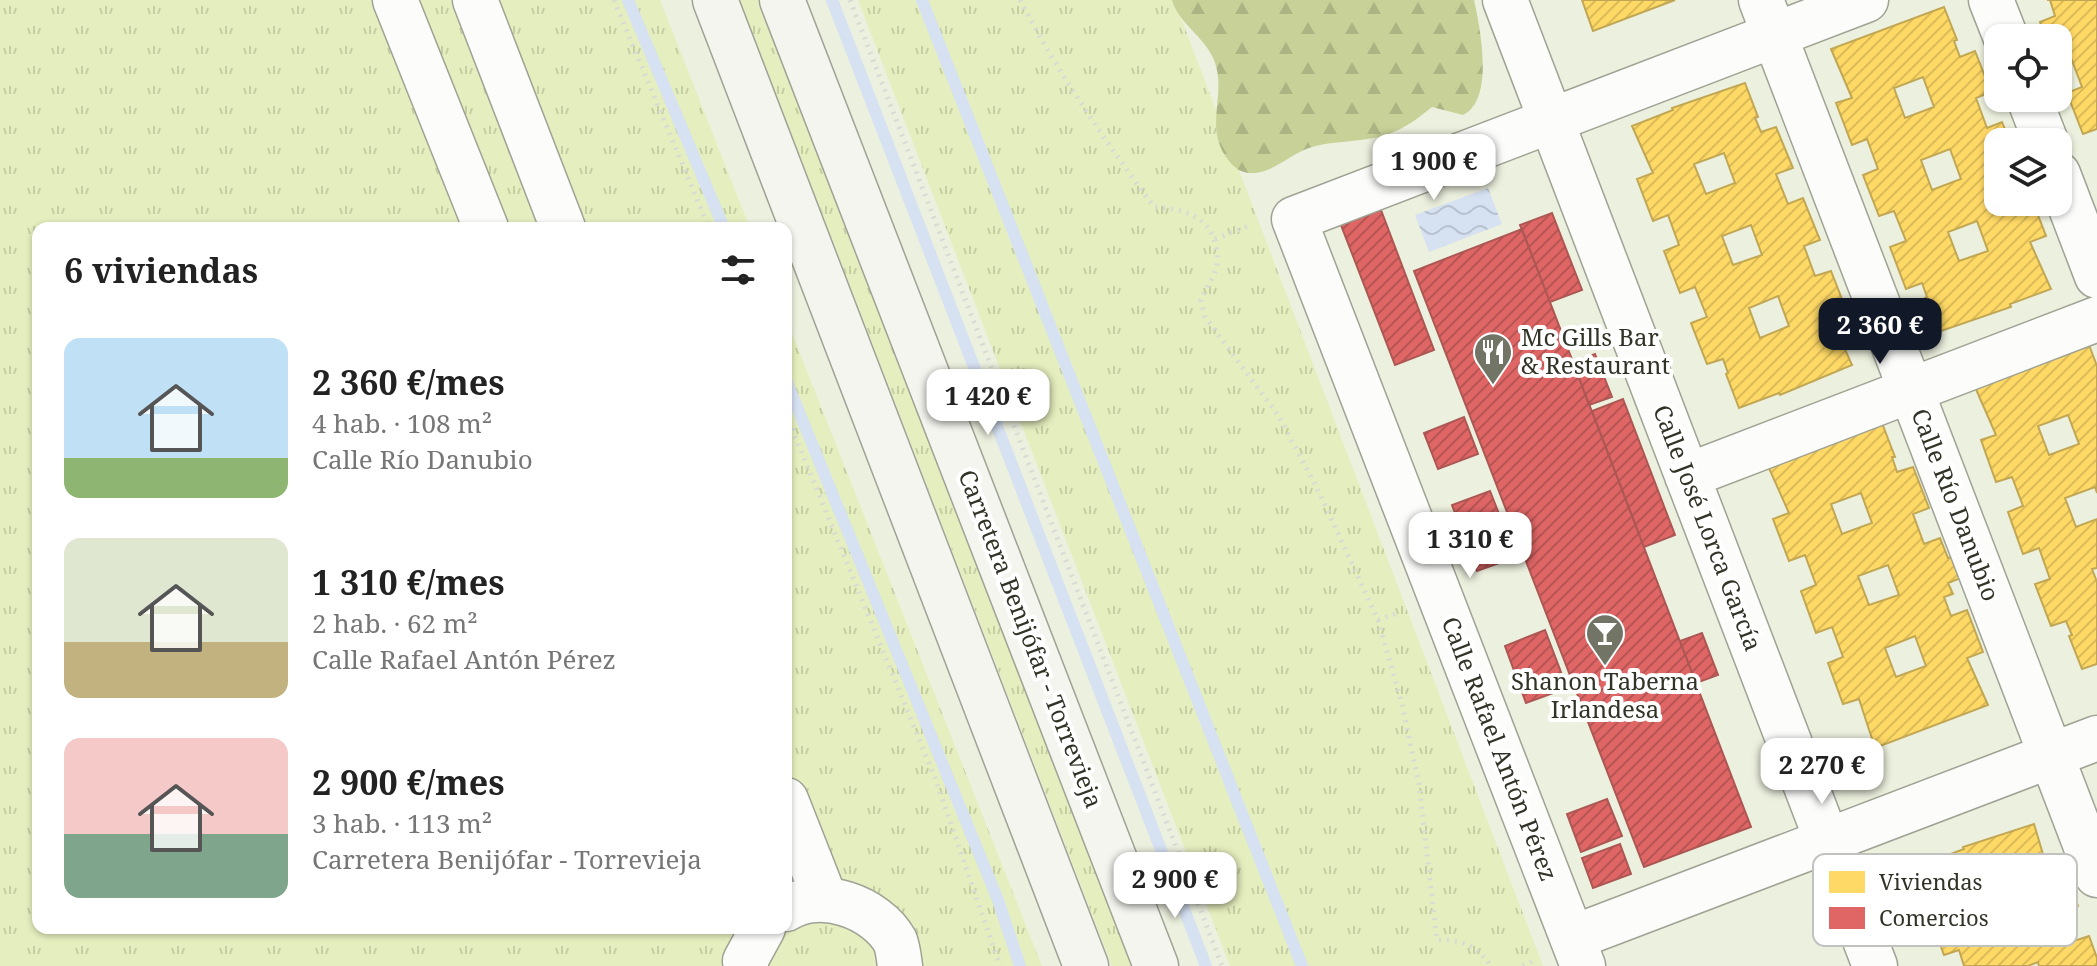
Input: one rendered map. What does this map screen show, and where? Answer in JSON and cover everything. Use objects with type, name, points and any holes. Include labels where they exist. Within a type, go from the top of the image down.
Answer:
[{"type":"main road","points":[[715,0],[1086,966]]},
{"type":"main road","name":"Carretera Benijófar - Torrevieja","points":[[782,0],[1156,966]]},
{"type":"street","points":[[395,0],[484,222]]},
{"type":"street","points":[[475,0],[561,222]]},
{"type":"street","name":"Calle José Lorca García","points":[[1505,0],[1831,854]]},
{"type":"street","points":[[1551,121],[1768,17],[1866,0]]},
{"type":"street","points":[[1991,0],[2000,24]]},
{"type":"street","name":"Calle Río Danubio","points":[[1768,17],[2097,875]]},
{"type":"street","name":"Calle Rafael Antón Pérez","points":[[1551,121],[1294,219],[1577,952]]},
{"type":"street","points":[[2072,211],[2097,276]]},
{"type":"street","points":[[1687,476],[2097,319]]},
{"type":"street","points":[[1577,952],[1826,840],[2097,738]]},
{"type":"street","points":[[792,833],[805,904],[866,911],[895,942],[900,966]]},
{"type":"street","points":[[746,966],[745,961],[760,934]]},
{"type":"street","name":"Calle José Lorca García","points":[[1867,946],[1875,966]]},
{"type":"path","points":[[614,0],[706,222]]},
{"type":"path","points":[[850,0],[1222,966]]},
{"type":"path","points":[[1020,0],[1063,76],[1105,141],[1154,207],[1193,214],[1206,224],[1215,239],[1218,256],[1215,271],[1201,300],[1205,317],[1278,415],[1323,501],[1378,620],[1402,704],[1419,784],[1437,940],[1454,939],[1469,944],[1482,953],[1491,966]]},
{"type":"path","points":[[792,429],[937,783],[1000,966]]},
{"type":"green space","points":[[0,0],[660,0],[748,222],[32,222],[32,934],[792,934],[792,333],[1042,966],[0,966]]},
{"type":"green space","points":[[740,0],[762,0],[1134,966],[1112,966]]},
{"type":"green space","points":[[858,0],[1174,0],[1543,966],[1230,966]]},
{"type":"green space","points":[[1172,0],[1474,0],[1483,62],[1479,94],[1473,107],[1463,115],[1432,107],[1387,135],[1312,147],[1266,171],[1244,172],[1229,161],[1217,136],[1218,73],[1214,60],[1180,16]]},
{"type":"water","points":[[1488,188],[1502,224],[1429,252],[1415,215]]},
{"type":"building: Viviendas","points":[[1582,0],[1675,0],[1593,31]]},
{"type":"building: Viviendas","points":[[2050,0],[2097,0],[2097,129],[2083,134],[2072,106],[2072,91],[2082,87],[2072,61],[2072,24],[2040,22],[2055,16]]},
{"type":"building: Viviendas","points":[[1944,7],[1960,57],[1975,51],[1984,74],[1984,95],[1976,98],[1987,128],[1984,128],[1984,216],[2038,216],[2046,236],[2030,242],[2051,289],[2010,304],[2011,307],[1938,332],[1922,283],[1906,289],[1890,247],[1906,241],[1894,211],[1879,216],[1863,175],[1878,169],[1867,139],[1852,145],[1836,103],[1852,98],[1831,49]],"holes":[[[1923,77],[1934,107],[1905,118],[1894,88]],[[1950,149],[1961,179],[1932,190],[1921,160]],[[1977,221],[1988,251],[1959,261],[1948,232]]]},
{"type":"building: Viviendas","points":[[1745,83],[1761,132],[1776,127],[1793,168],[1776,174],[1788,204],[1803,198],[1820,240],[1804,246],[1815,276],[1831,271],[1847,312],[1831,318],[1852,365],[1780,395],[1739,408],[1723,359],[1707,364],[1691,323],[1707,317],[1695,287],[1680,293],[1664,251],[1679,245],[1668,215],[1653,221],[1637,179],[1653,173],[1632,126],[1672,108]],"holes":[[[1724,153],[1735,183],[1706,194],[1694,164]],[[1751,225],[1762,255],[1733,265],[1722,236]],[[1778,296],[1789,326],[1760,338],[1749,308]]]},
{"type":"building: Viviendas","points":[[2002,122],[2004,128],[1987,128]]},
{"type":"building: Viviendas","points":[[2089,345],[2097,366],[2097,493],[2095,487],[2065,498],[2076,527],[2097,519],[2097,568],[2092,569],[2097,582],[2097,664],[2082,669],[2066,621],[2051,626],[2035,584],[2050,579],[2039,548],[2023,554],[2008,512],[2023,506],[2012,477],[1996,482],[1981,440],[1996,435],[1975,387]],"holes":[[[2068,415],[2079,444],[2049,455],[2038,426]]]},
{"type":"building: Viviendas","points":[[1882,423],[1895,457],[1892,457],[1897,472],[1913,467],[1929,508],[1913,514],[1924,544],[1940,538],[1948,558],[1958,555],[1966,576],[1948,583],[1953,594],[1944,597],[1951,616],[1967,610],[1983,652],[1967,658],[1988,705],[1875,748],[1859,699],[1843,704],[1828,663],[1843,657],[1832,627],[1816,633],[1801,591],[1816,585],[1805,555],[1789,561],[1773,519],[1789,513],[1768,466]],"holes":[[[1861,493],[1872,523],[1842,534],[1831,504]],[[1888,565],[1899,595],[1869,605],[1858,576]],[[1915,636],[1926,666],[1896,677],[1885,648]]]},
{"type":"building: Viviendas","points":[[2034,824],[2043,854],[1951,854],[1963,847]]},
{"type":"building: Viviendas","points":[[2089,936],[2097,966],[2039,966],[2038,962],[2028,966],[1964,966],[1959,950],[1944,955],[1941,946],[2077,946],[2077,940]]},
{"type":"building: Comercios","points":[[1381,210],[1434,350],[1395,365],[1341,225]]},
{"type":"building: Comercios","points":[[1552,213],[1582,290],[1550,302],[1520,225]]},
{"type":"building: Comercios","points":[[1522,229],[1751,827],[1644,867],[1414,271]]},
{"type":"building: Comercios","points":[[1595,354],[1612,397],[1589,405],[1573,362]]},
{"type":"building: Comercios","points":[[1623,399],[1675,535],[1644,547],[1592,411]]},
{"type":"building: Comercios","points":[[1464,417],[1478,454],[1438,469],[1424,433]]},
{"type":"building: Comercios","points":[[1490,491],[1516,557],[1477,571],[1452,505]]},
{"type":"building: Comercios","points":[[1545,630],[1567,688],[1526,703],[1505,646]]},
{"type":"building: Comercios","points":[[1702,633],[1718,675],[1696,683],[1680,641]]},
{"type":"building: Comercios","points":[[1607,799],[1622,836],[1581,852],[1567,814]]},
{"type":"building: Comercios","points":[[1620,844],[1631,874],[1593,888],[1582,858]]},
{"type":"waterway","points":[[628,0],[721,222]]},
{"type":"waterway","points":[[832,0],[1206,966]]},
{"type":"waterway","points":[[922,0],[1302,966]]},
{"type":"waterway","points":[[792,395],[998,900],[1020,966]]},
{"type":"place","name":"Mc Gills Bar & Restaurant","points":[[1493,386]]},
{"type":"place","name":"Shanon Taberna Irlandesa","points":[[1605,667]]}]
